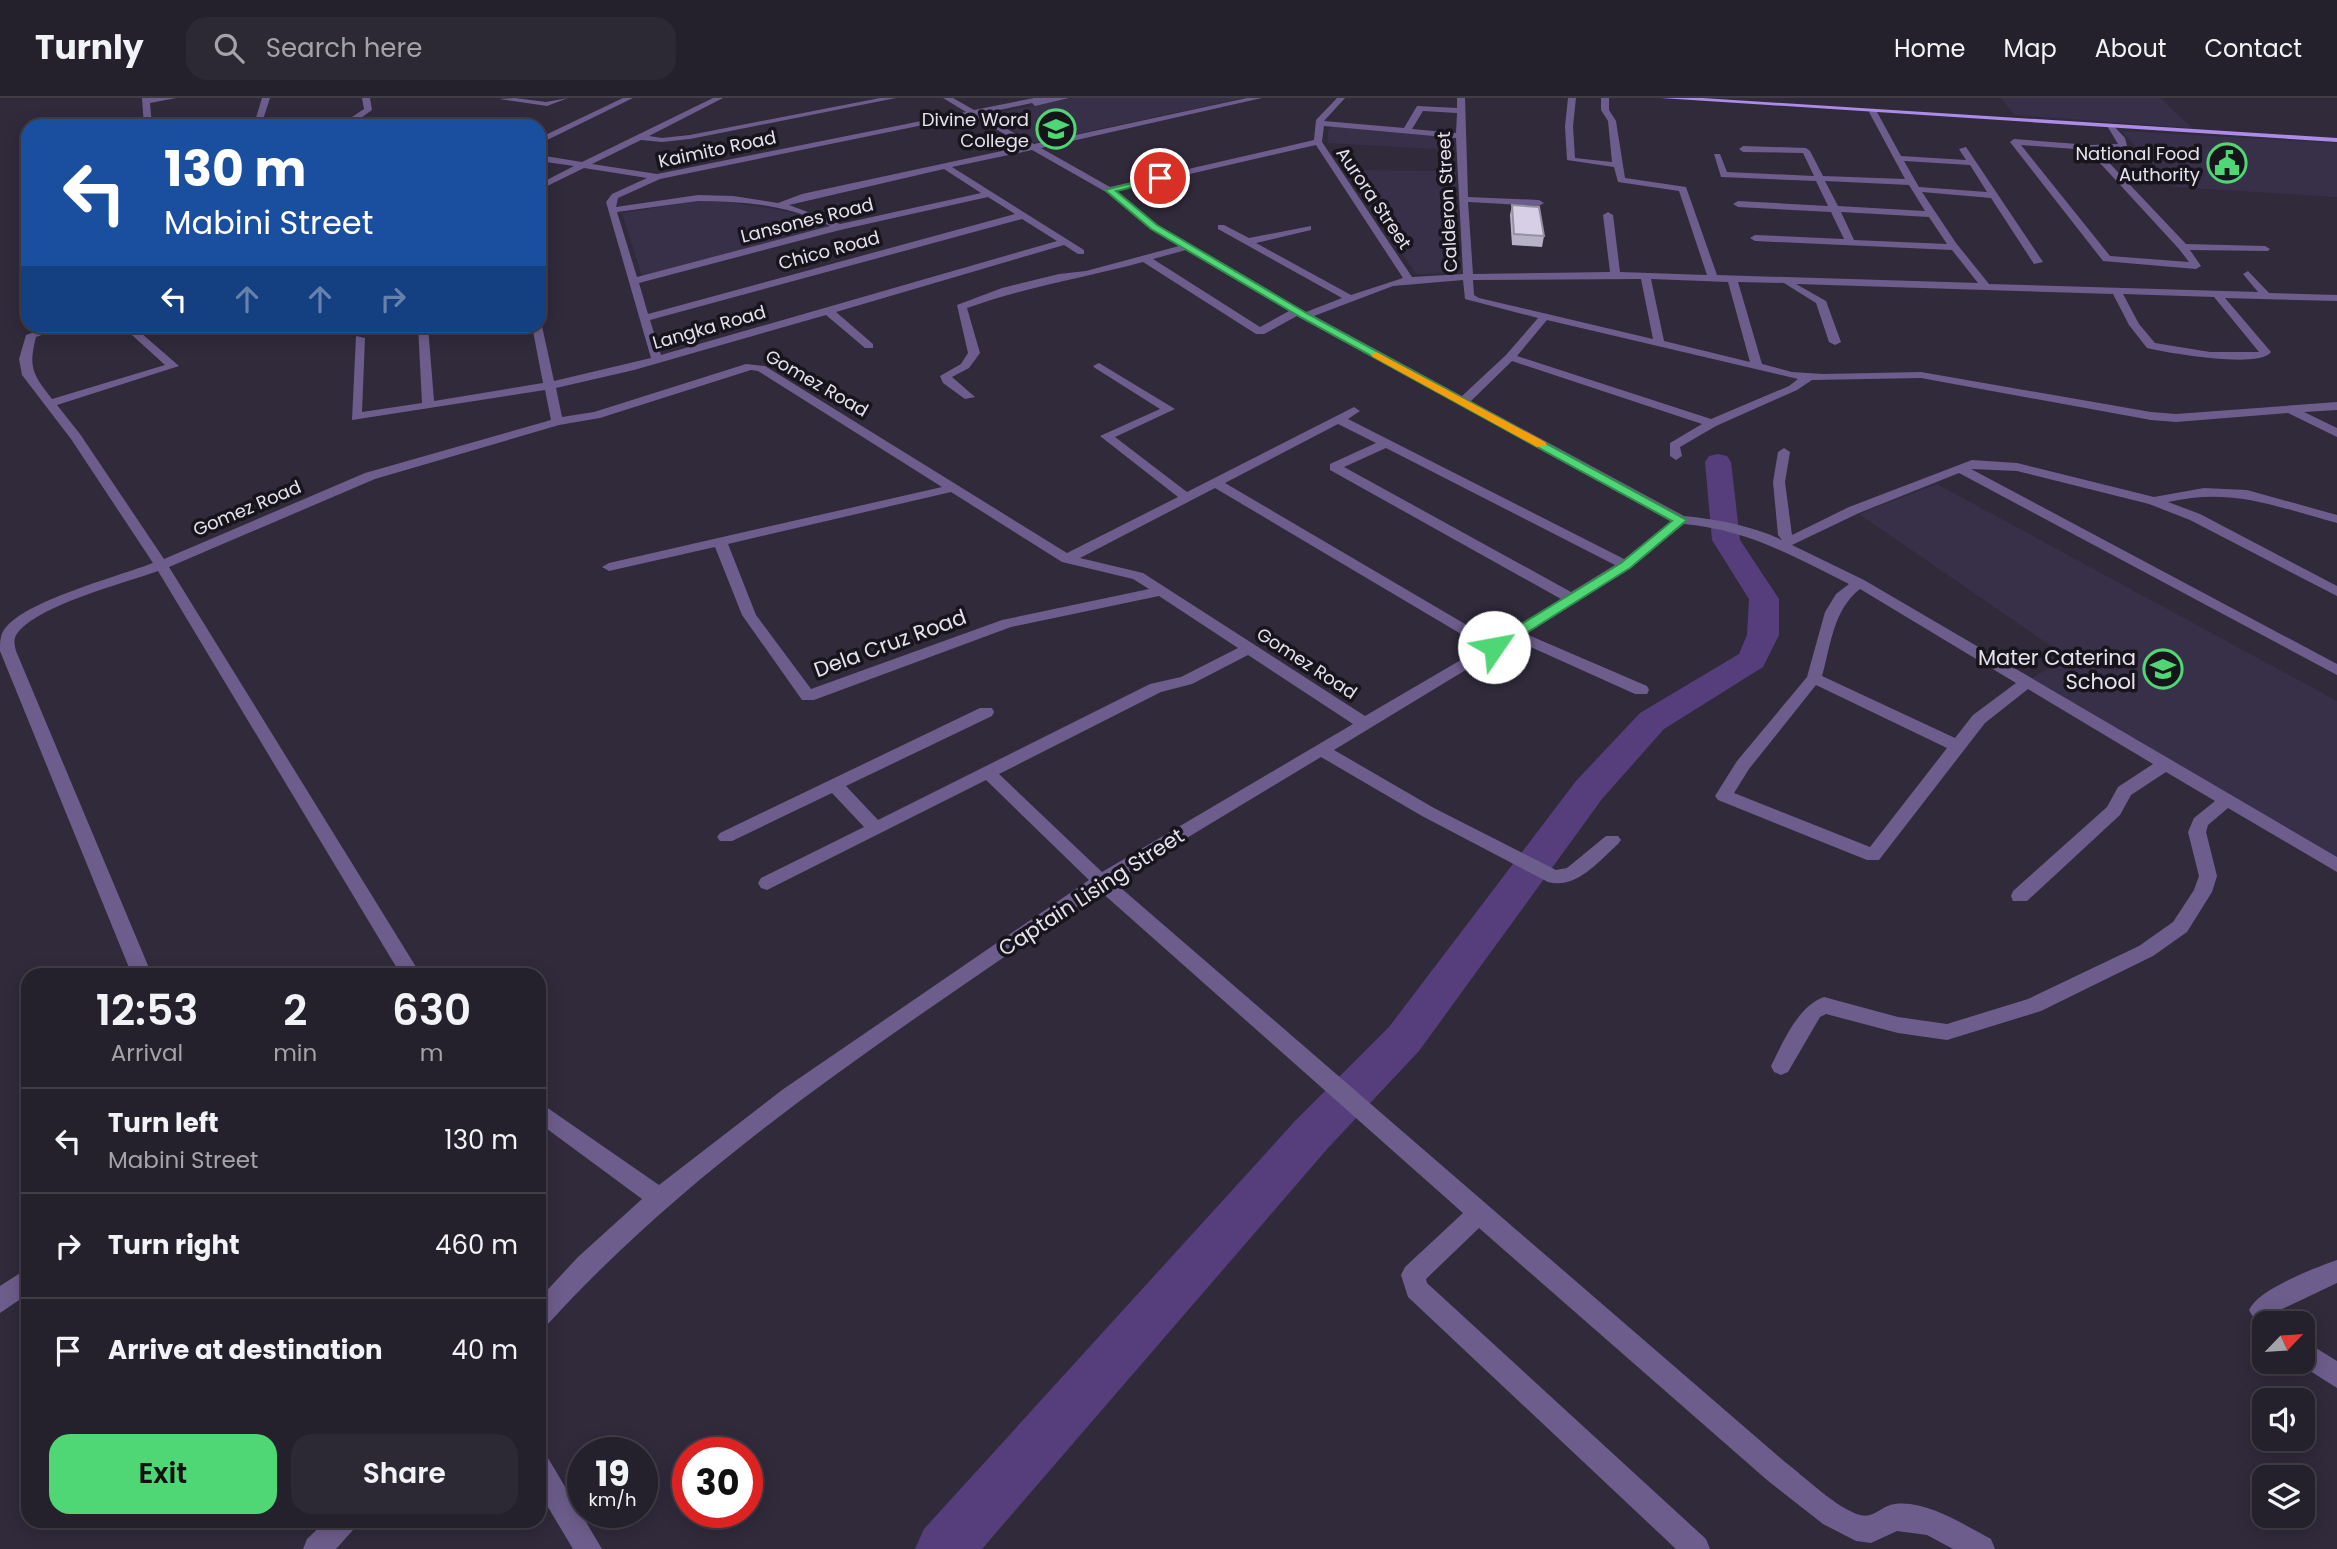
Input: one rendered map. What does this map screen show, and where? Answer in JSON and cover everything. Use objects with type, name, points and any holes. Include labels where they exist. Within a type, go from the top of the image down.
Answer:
[{"type":"main road","points":[[1665,98],[2337,140]]},
{"type":"street","points":[[147,119],[146,99],[172,98]]},
{"type":"street","points":[[260,119],[266,98]]},
{"type":"street","points":[[353,119],[359,118],[368,110],[366,98]]},
{"type":"street","points":[[503,99],[547,104],[564,98]]},
{"type":"street","points":[[546,138],[629,98]]},
{"type":"street","points":[[546,184],[719,98]]},
{"type":"street","points":[[639,137],[678,139],[892,98]]},
{"type":"street","points":[[947,98],[1109,190],[1154,227],[1301,314],[1681,520],[1703,522],[1788,543],[2337,865]]},
{"type":"street","name":"Kaimito Road","points":[[612,210],[611,202],[615,196],[657,177],[1048,99],[1065,98]]},
{"type":"street","points":[[777,206],[802,197],[1258,98]]},
{"type":"street","points":[[1320,123],[1341,98]]},
{"type":"street","name":"Calderon Street","points":[[1461,98],[1469,297],[1545,316]]},
{"type":"street","points":[[1572,98],[1569,126],[1571,160],[1618,165]]},
{"type":"street","points":[[1605,98],[1605,110],[1612,121],[1621,180],[1626,183],[1683,189],[1713,278]]},
{"type":"street","points":[[696,100],[709,102]]},
{"type":"street","points":[[1406,131],[1420,108],[1461,111]]},
{"type":"street","points":[[1873,112],[1930,214],[1952,247],[1985,286]]},
{"type":"street","points":[[1320,123],[1461,136]]},
{"type":"street","name":"Aurora Street","points":[[1320,123],[1318,142],[1409,280]]},
{"type":"street","points":[[2090,148],[2183,247],[2196,266],[2107,259],[2014,142],[2090,148],[2123,146],[2122,140],[2109,126]]},
{"type":"street","points":[[1109,190],[1318,142]]},
{"type":"street","points":[[1743,149],[1806,151],[1851,243]]},
{"type":"street","points":[[1963,149],[2038,262]]},
{"type":"street","points":[[1717,156],[1724,175],[1914,185],[1992,195]]},
{"type":"street","points":[[1899,158],[1972,163]]},
{"type":"street","points":[[546,159],[657,177]]},
{"type":"street","points":[[945,166],[1081,252]]},
{"type":"street","name":"Lansones Road","points":[[634,281],[839,227],[989,194]]},
{"type":"street","points":[[657,360],[612,210],[695,197],[724,198],[821,216],[839,227]]},
{"type":"street","points":[[1463,199],[1539,203]]},
{"type":"street","points":[[1738,204],[1930,214]]},
{"type":"street","name":"Chico Road","points":[[644,318],[1024,215]]},
{"type":"street","points":[[1608,215],[1615,275]]},
{"type":"street","points":[[1221,227],[1349,298]]},
{"type":"street","points":[[1246,242],[1308,228]]},
{"type":"street","points":[[1755,238],[1952,247]]},
{"type":"street","name":"Langka Road","points":[[360,338],[356,417],[549,386],[657,360],[1065,242]]},
{"type":"street","points":[[969,397],[947,381],[946,376],[965,366],[974,353],[961,307],[1006,290],[1059,277],[1087,274],[1189,246]]},
{"type":"street","points":[[2183,247],[2265,249]]},
{"type":"street","points":[[1144,258],[1260,332],[1301,314],[1409,280],[1469,277],[1615,275],[2337,298]]},
{"type":"street","points":[[2159,264],[2168,274]]},
{"type":"street","points":[[2248,274],[2266,296]]},
{"type":"street","points":[[1645,276],[1659,342]]},
{"type":"street","points":[[1732,278],[1757,366]]},
{"type":"street","points":[[1779,279],[1821,300],[1835,342]]},
{"type":"street","points":[[2178,284],[2186,293]]},
{"type":"street","points":[[2116,290],[2134,325],[2151,346],[2210,355],[2263,355],[2265,352],[2217,295]]},
{"type":"street","points":[[827,310],[869,346]]},
{"type":"street","points":[[1463,402],[1510,357],[1545,316],[1808,377],[1921,375],[2176,418],[2337,406]]},
{"type":"street","points":[[38,333],[31,335],[25,349],[28,375],[76,437],[161,565],[407,968]]},
{"type":"street","points":[[50,403],[173,366],[135,333]]},
{"type":"street","points":[[423,333],[428,406]]},
{"type":"street","points":[[538,333],[557,422]]},
{"type":"street","points":[[1510,357],[1712,423]]},
{"type":"street","name":"Gomez Road","points":[[139,968],[19,676],[6,640],[12,629],[35,611],[161,565],[370,476],[557,422],[596,415],[754,366],[1067,559],[1138,576],[1364,723]]},
{"type":"street","points":[[1099,366],[1169,409],[1106,436],[1186,497]]},
{"type":"street","points":[[1676,456],[1674,446],[1712,423],[1793,388],[1808,377]]},
{"type":"street","points":[[1067,559],[1354,411]]},
{"type":"street","points":[[2292,411],[2337,433]]},
{"type":"street","points":[[1338,419],[1625,565]]},
{"type":"street","points":[[1387,443],[1334,467],[1571,598]]},
{"type":"street","points":[[1784,452],[1779,482],[1788,543]]},
{"type":"street","points":[[1788,543],[1854,510],[1959,468],[1972,464],[2017,467],[2154,501],[2195,517],[2337,592]]},
{"type":"street","points":[[1959,468],[2337,670]]},
{"type":"street","points":[[1214,482],[1494,647]]},
{"type":"street","points":[[609,567],[954,488]]},
{"type":"street","points":[[2154,501],[2186,492],[2237,491],[2278,500],[2337,519]]},
{"type":"street","name":"Captain Lising Street","points":[[546,1308],[586,1265],[659,1198],[789,1096],[1101,881],[1494,647],[1625,565],[1681,520]]},
{"type":"street","name":"Dela Cruz Road","points":[[720,542],[749,615],[808,696],[1007,623],[1161,591]]},
{"type":"street","points":[[1859,583],[1841,597],[1832,612],[1814,678],[1743,765],[1724,796],[1873,855],[1979,719],[2027,682]]},
{"type":"street","points":[[1514,634],[1641,690]]},
{"type":"street","points":[[767,883],[874,827],[1156,688],[1186,681],[1250,648]]},
{"type":"street","points":[[1814,678],[1957,747]]},
{"type":"street","points":[[726,837],[986,712]]},
{"type":"street","points":[[1320,749],[1554,877],[1572,874],[1612,840]]},
{"type":"street","points":[[2020,896],[2114,811],[2124,791],[2166,764]]},
{"type":"street","points":[[986,771],[1101,881],[1776,1471],[1832,1516],[1856,1528],[1871,1530],[1895,1517],[1930,1522],[1980,1549]]},
{"type":"street","points":[[835,785],[874,827]]},
{"type":"street","points":[[1781,1066],[1814,1011],[1824,1005],[1898,1025],[1947,1032],[2034,1005],[2146,951],[2180,927],[2203,892],[2208,876],[2197,832],[2200,822],[2228,800]]},
{"type":"street","points":[[546,1116],[659,1198]]},
{"type":"street","points":[[1479,1213],[1413,1275],[1416,1289],[1696,1549]]},
{"type":"street","points":[[2262,1311],[2272,1302],[2337,1271]]},
{"type":"street","points":[[0,1301],[21,1284]]},
{"type":"street","points":[[2315,1360],[2337,1376]]},
{"type":"street","points":[[546,1478],[588,1549]]},
{"type":"street","points":[[317,1549],[337,1528]]},
{"type":"shaded area","name":"Divine Word College","points":[[1072,98],[1243,98],[1035,143],[986,115]]},
{"type":"shaded area","points":[[2001,98],[2160,98],[2192,128],[2014,115]]},
{"type":"shaded area","points":[[1332,126],[1455,137],[1453,150],[1328,143],[1328,132]]},
{"type":"shaded area","name":"National Food Authority","points":[[2121,131],[2337,143],[2337,197],[2174,187]]},
{"type":"shaded area","points":[[1346,170],[1456,171],[1460,273],[1416,274]]},
{"type":"shaded area","points":[[696,201],[723,201],[774,209],[815,218],[829,227],[642,276],[622,213]]},
{"type":"shaded area","name":"Mater Caterina School","points":[[1937,484],[2337,701],[2337,860],[2029,680],[2067,657],[1859,514]]},
{"type":"building","points":[[1512,205],[1539,207],[1544,236],[1514,234]]},
{"type":"waterway","points":[[944,1549],[1312,1134],[1404,1039],[1589,790],[1652,721],[1752,660],[1763,635],[1764,599],[1726,540],[1718,462]]},
{"type":"slow traffic","points":[[1376,355],[1541,445]]},
{"type":"place","name":"Divine Word College","points":[[1056,129]]},
{"type":"place","name":"National Food Authority","points":[[2227,163]]},
{"type":"place","name":"Mater Caterina School","points":[[2163,669]]},
{"type":"route","points":[[1160,178],[1109,190],[1154,227],[1305,316],[1681,520],[1625,565],[1494,647]]}]
